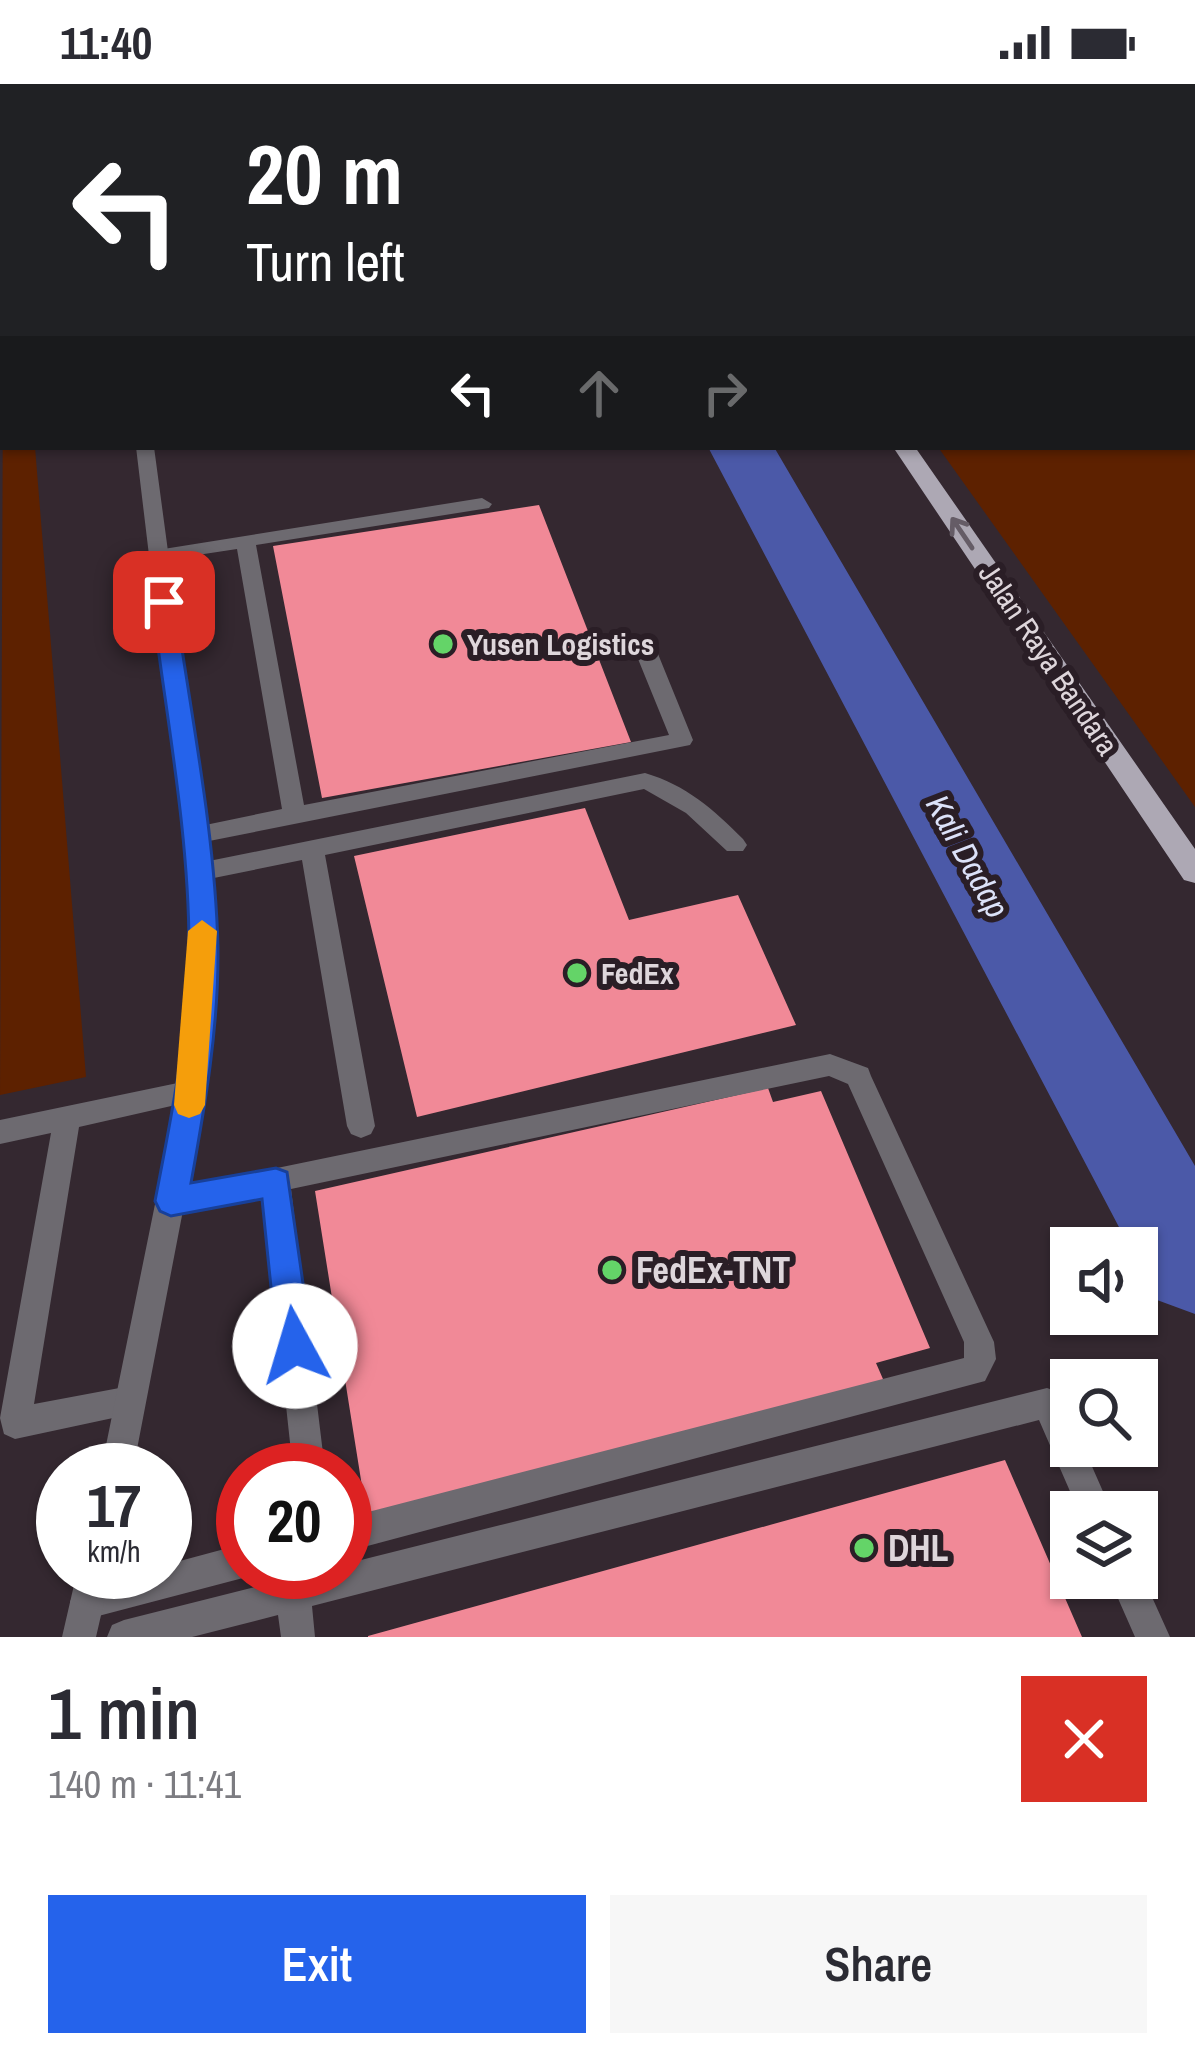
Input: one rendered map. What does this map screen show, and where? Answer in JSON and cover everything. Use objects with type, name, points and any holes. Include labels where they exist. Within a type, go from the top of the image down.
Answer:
[{"type":"main road","name":"Jalan Raya Bandara","points":[[906,450],[1195,872]]},
{"type":"street","points":[[121,1443],[192,1090],[203,950],[199,872],[145,450]]},
{"type":"street","points":[[158,555],[482,504]]},
{"type":"street","points":[[245,542],[294,814]]},
{"type":"street","points":[[194,835],[682,740],[647,655]]},
{"type":"street","points":[[199,872],[645,781],[694,802],[735,845]]},
{"type":"street","points":[[312,848],[361,1126]]},
{"type":"street","points":[[171,1201],[830,1065],[858,1076],[979,1342],[981,1359],[974,1370],[372,1527]]},
{"type":"street","points":[[0,1132],[192,1090]]},
{"type":"street","points":[[67,1118],[15,1423],[130,1401]]},
{"type":"street","points":[[276,1182],[306,1443]]},
{"type":"street","points":[[372,1574],[1047,1403],[1087,1491]]},
{"type":"street","points":[[79,1637],[87,1599]]},
{"type":"street","points":[[124,1637],[273,1599]]},
{"type":"street","points":[[294,1599],[298,1637]]},
{"type":"street","points":[[1136,1599],[1153,1637]]},
{"type":"shaded area","points":[[3,450],[35,450],[86,1077],[0,1095]]},
{"type":"shaded area","points":[[940,450],[1195,450],[1195,807]]},
{"type":"building","name":"Yusen Logistics","points":[[539,505],[631,742],[322,798],[273,546]]},
{"type":"building","name":"FedEx","points":[[585,808],[629,920],[738,895],[796,1025],[417,1117],[354,856]]},
{"type":"building","name":"FedEx-TNT","points":[[768,1088],[773,1102],[821,1091],[930,1348],[876,1363],[886,1386],[372,1523],[372,1443],[355,1443],[315,1191]]},
{"type":"building","name":"DHL","points":[[1005,1460],[1050,1563],[1050,1599],[1065,1599],[1082,1637],[368,1637]]},
{"type":"waterway","name":"Kali Dadap","points":[[743,450],[1195,1265]]},
{"type":"slow traffic","points":[[189,1105],[202,931]]},
{"type":"place","name":"Yusen Logistics","points":[[443,644]]},
{"type":"place","name":"FedEx","points":[[577,973]]},
{"type":"place","name":"FedEx-TNT","points":[[612,1270]]},
{"type":"place","name":"DHL","points":[[864,1548]]},
{"type":"route","points":[[164,602],[199,872],[203,950],[192,1090],[171,1201],[276,1182],[295,1346]]}]
